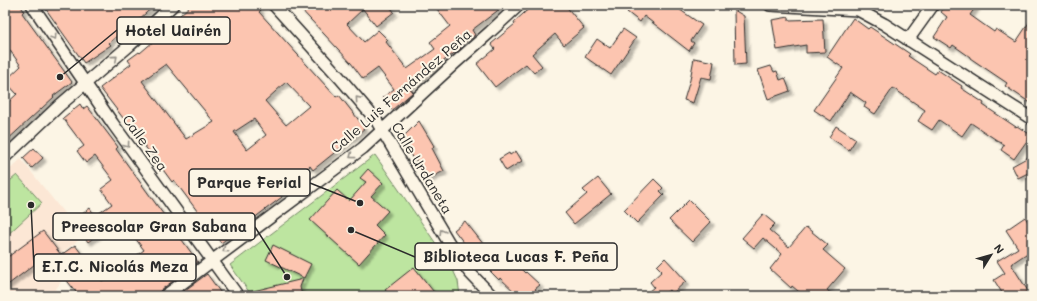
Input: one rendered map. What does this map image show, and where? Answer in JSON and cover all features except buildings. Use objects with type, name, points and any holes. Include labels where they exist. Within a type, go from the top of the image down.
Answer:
[{"type":"street","name":"Calle Zea","points":[[32,5],[113,124],[238,296]]},
{"type":"street","points":[[5,157],[60,105],[130,45],[173,5]]},
{"type":"street","name":"Calle Urdaneta","points":[[274,5],[366,108],[382,130],[449,243],[470,272],[492,296]]},
{"type":"street","name":"Calle Luis Fernández Peña","points":[[165,296],[363,148],[518,5]]},
{"type":"street","points":[[770,5],[858,10],[884,24],[1032,119]]},
{"type":"street","points":[[908,40],[933,5]]},
{"type":"shaded area","points":[[21,159],[83,237],[47,264],[61,282],[51,296],[5,296],[5,174]]},
{"type":"green space","points":[[375,155],[453,270],[458,281],[460,296],[252,296],[230,265]]},
{"type":"green space","points":[[17,175],[42,203],[5,237],[5,185]]},
{"type":"place","name":"Hotel Uairén","points":[[60,77]]},
{"type":"place","name":"Parque Ferial","points":[[360,203]]},
{"type":"place","name":"E.T.C. Nicolás Meza","points":[[31,205]]},
{"type":"place","name":"Biblioteca Lucas F. Peña","points":[[351,230]]},
{"type":"place","name":"Preescolar Gran Sabana","points":[[287,277]]}]
